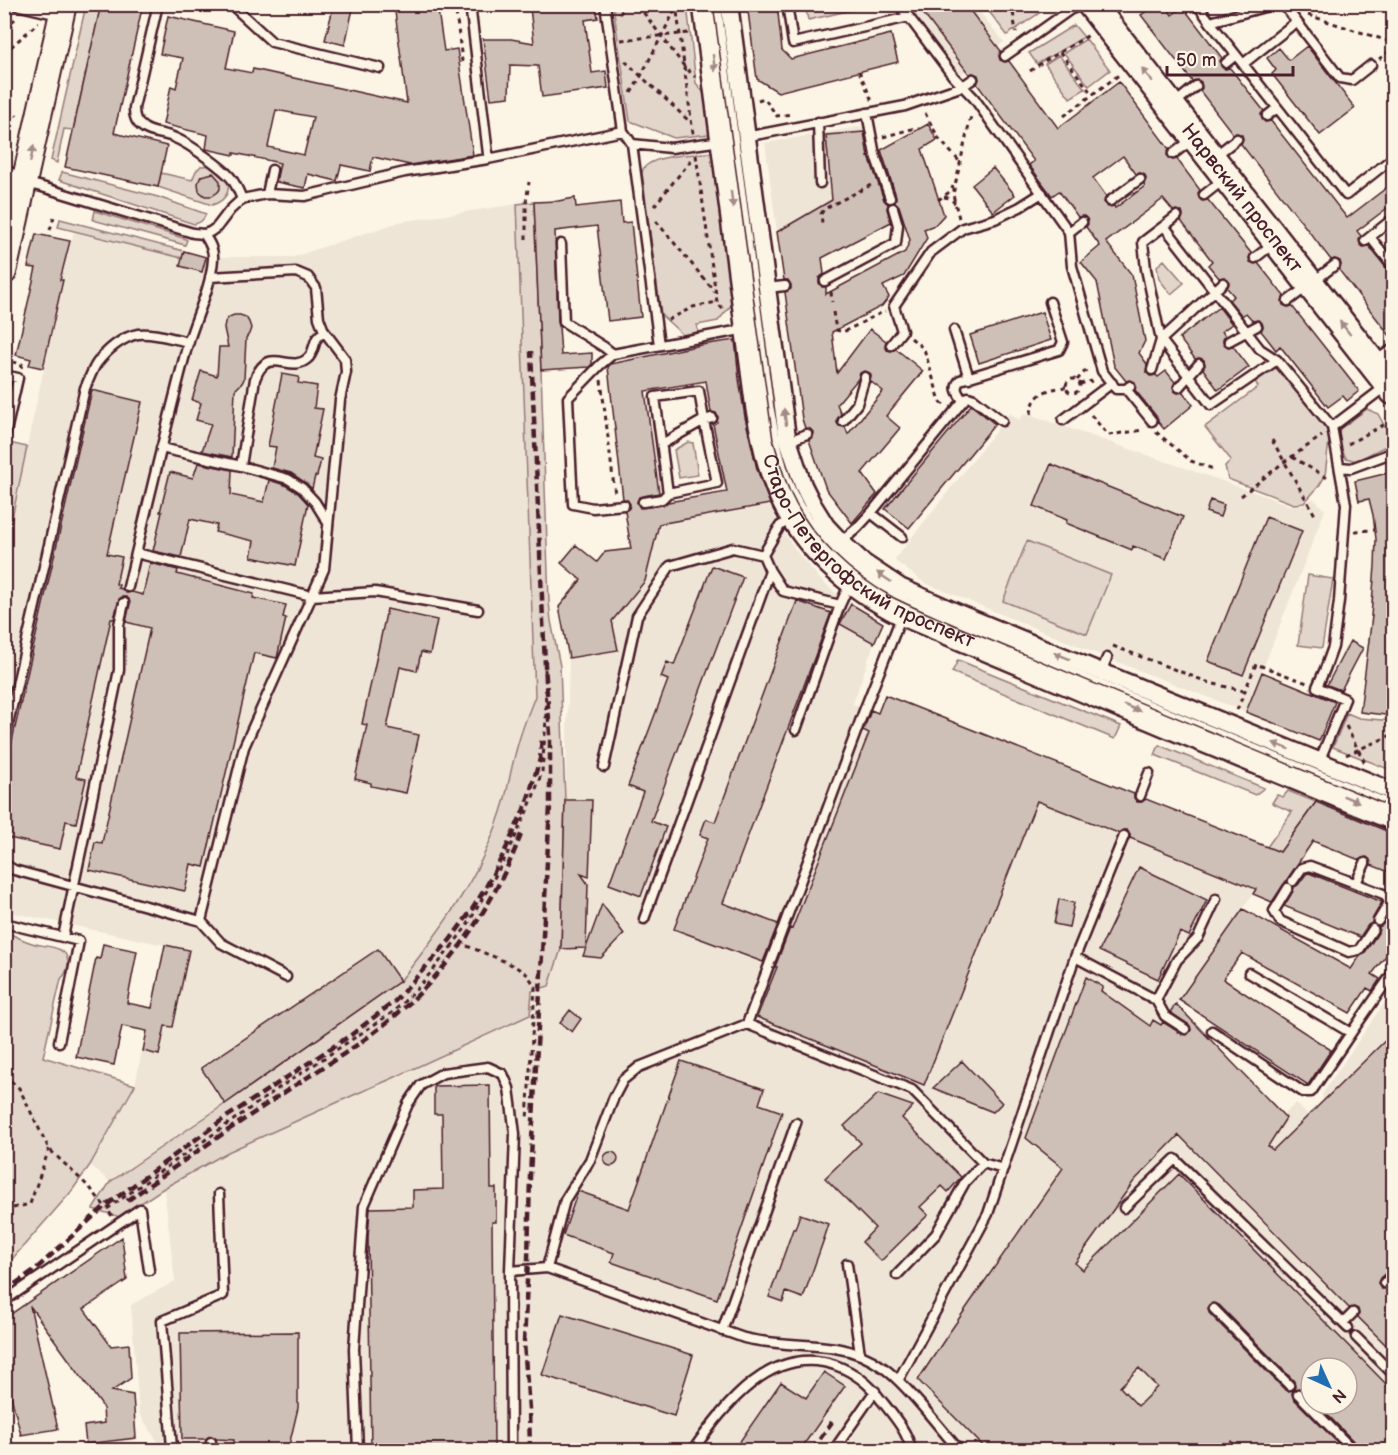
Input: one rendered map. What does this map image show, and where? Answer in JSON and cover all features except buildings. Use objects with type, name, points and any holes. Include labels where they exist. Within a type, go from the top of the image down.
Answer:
[{"type":"main road","name":"Старо-Петергофский проспект","points":[[707,4],[740,138],[755,410],[783,496],[809,538],[851,580],[889,605],[1218,744],[1388,811]]},
{"type":"main road","name":"Нарвский проспект","points":[[1091,4],[1310,284],[1383,356],[1391,387]]},
{"type":"main road","points":[[4,272],[15,178],[56,15]]},
{"type":"street","name":"Старо-Петергофский проспект","points":[[729,4],[740,138],[767,288],[789,441],[803,485],[826,526],[864,563],[900,587],[965,616],[1104,665],[1319,762],[1388,811]]},
{"type":"lane","points":[[12,4],[56,15]]},
{"type":"lane","points":[[158,4],[134,116],[143,128],[177,138],[223,169],[233,180],[242,199]]},
{"type":"lane","points":[[220,4],[234,8],[272,42],[380,68]]},
{"type":"lane","points":[[470,4],[488,154]]},
{"type":"lane","points":[[605,4],[623,130],[632,144],[645,213],[659,345]]},
{"type":"lane","points":[[787,4],[793,43],[909,17]]},
{"type":"lane","points":[[899,4],[953,76],[974,99],[1069,232],[1072,266],[1102,371],[1116,389],[1128,388],[1148,412],[1151,427]]},
{"type":"lane","points":[[1005,56],[1071,9],[1086,4]]},
{"type":"lane","points":[[1197,4],[1346,195],[1394,157]]},
{"type":"lane","points":[[1210,22],[1275,4]]},
{"type":"lane","points":[[1282,4],[1340,78],[1352,80],[1371,65]]},
{"type":"lane","points":[[1243,64],[1296,22]]},
{"type":"lane","points":[[1226,63],[1236,55]]},
{"type":"lane","points":[[632,144],[672,148],[740,138],[904,106],[963,86],[973,79]]},
{"type":"lane","points":[[1171,106],[1196,86]]},
{"type":"lane","points":[[1267,116],[1277,108]]},
{"type":"lane","points":[[867,113],[875,155],[890,198]]},
{"type":"lane","points":[[818,122],[820,183]]},
{"type":"lane","points":[[15,178],[193,233],[204,234],[217,227],[242,199],[267,194],[305,196],[405,172],[489,159],[623,130]]},
{"type":"lane","points":[[1173,154],[1196,137]]},
{"type":"lane","points":[[1204,195],[1237,139]]},
{"type":"lane","points":[[267,194],[272,170]]},
{"type":"lane","points":[[1110,201],[1140,179]]},
{"type":"lane","points":[[891,345],[902,332],[894,306],[931,252],[963,228],[995,219],[1042,193]]},
{"type":"lane","points":[[825,281],[896,243],[900,220],[893,208]]},
{"type":"lane","points":[[1177,216],[1143,242],[1146,269],[1161,340],[1211,405],[1277,360]]},
{"type":"lane","points":[[1394,218],[1367,239],[1394,267]]},
{"type":"lane","points":[[1069,232],[1082,222]]},
{"type":"lane","points":[[1164,226],[1260,349],[1277,360],[1332,427],[1346,504],[1340,601],[1333,647],[1317,687],[1345,699],[1319,762]]},
{"type":"lane","points":[[128,587],[189,342],[210,277],[214,257],[212,247],[204,234]]},
{"type":"lane","points":[[1255,258],[1277,241]]},
{"type":"lane","points":[[561,244],[564,322],[613,354]]},
{"type":"lane","points":[[1288,301],[1335,265]]},
{"type":"lane","points":[[201,921],[244,747],[324,569],[340,400],[346,372],[345,360],[324,331],[319,318],[316,288],[308,277],[296,272],[210,277]]},
{"type":"lane","points":[[1152,370],[1161,340],[1223,283]]},
{"type":"lane","points":[[767,288],[785,286]]},
{"type":"lane","points":[[963,401],[956,390],[956,385],[960,380],[1059,350],[1063,342],[1050,303]]},
{"type":"lane","points":[[1229,341],[1257,326]]},
{"type":"lane","points":[[620,506],[593,508],[573,504],[568,398],[613,354],[750,328]]},
{"type":"lane","points":[[954,330],[969,378]]},
{"type":"lane","points":[[241,466],[255,379],[259,369],[266,363],[275,361],[298,363],[306,361],[312,354],[317,338],[324,331]]},
{"type":"lane","points":[[4,741],[85,388],[96,364],[123,339],[138,334],[189,342]]},
{"type":"lane","points":[[1179,387],[1199,364]]},
{"type":"lane","points":[[4,375],[18,378],[5,436]]},
{"type":"lane","points":[[843,421],[857,404],[865,377]]},
{"type":"lane","points":[[1063,420],[1112,383]]},
{"type":"lane","points":[[1332,427],[1391,387]]},
{"type":"lane","points":[[643,502],[662,499],[668,493],[717,483],[708,419],[699,391],[655,397],[668,493]]},
{"type":"lane","points":[[841,542],[871,513],[968,397],[974,399],[1002,421]]},
{"type":"lane","points":[[662,444],[708,419]]},
{"type":"lane","points":[[789,441],[807,434]]},
{"type":"lane","points":[[161,448],[288,479],[302,488],[315,502],[328,524]]},
{"type":"lane","points":[[1340,467],[1351,468],[1394,452]]},
{"type":"lane","points":[[871,513],[902,537]]},
{"type":"lane","points":[[763,555],[780,526],[795,517]]},
{"type":"lane","points":[[604,767],[637,616],[670,566],[733,548],[763,555]]},
{"type":"lane","points":[[136,553],[312,596],[375,592],[478,610]]},
{"type":"lane","points":[[763,555],[783,591],[840,605]]},
{"type":"lane","points":[[644,919],[770,571]]},
{"type":"lane","points":[[796,730],[851,580]]},
{"type":"lane","points":[[63,937],[119,670],[119,625],[124,603]]},
{"type":"lane","points":[[747,1024],[865,708],[904,612]]},
{"type":"lane","points":[[1140,796],[1149,773]]},
{"type":"lane","points":[[899,1379],[988,1214],[1075,957],[1124,836]]},
{"type":"lane","points":[[1356,884],[1365,862]]},
{"type":"lane","points":[[4,864],[14,870],[201,921],[221,943],[286,977]]},
{"type":"lane","points":[[1373,929],[1359,950],[1349,952],[1280,921],[1274,911],[1302,868],[1310,866],[1386,895],[1389,903],[1378,921]]},
{"type":"lane","points":[[1156,1000],[1177,960],[1198,938],[1216,899]]},
{"type":"lane","points":[[4,923],[79,941],[59,1042]]},
{"type":"lane","points":[[1075,957],[1156,1000],[1165,1016],[1185,1029]]},
{"type":"lane","points":[[1212,1032],[1303,1092],[1311,1092],[1394,971]]},
{"type":"lane","points":[[1249,973],[1352,1033]]},
{"type":"lane","points":[[547,1268],[565,1200],[590,1160],[614,1097],[623,1080],[639,1067],[747,1024],[912,1090],[983,1164],[1002,1169]]},
{"type":"lane","points":[[358,1450],[354,1349],[364,1206],[408,1104],[421,1085],[442,1072],[488,1067],[503,1074],[509,1088],[515,1134],[510,1271],[511,1450]]},
{"type":"lane","points":[[722,1331],[796,1123]]},
{"type":"lane","points":[[1124,1208],[1175,1159],[1345,1326],[1353,1313]]},
{"type":"lane","points":[[897,1275],[936,1234],[966,1182],[983,1164]]},
{"type":"lane","points":[[176,1450],[172,1448],[162,1321],[223,1295],[219,1194]]},
{"type":"lane","points":[[4,1301],[140,1209],[150,1270]]},
{"type":"lane","points":[[847,1264],[860,1354]]},
{"type":"lane","points":[[510,1271],[547,1268],[722,1331],[755,1340],[835,1348],[860,1354],[883,1366],[899,1379],[959,1450]]},
{"type":"lane","points":[[1384,1283],[1394,1275]]},
{"type":"lane","points":[[1214,1309],[1289,1385]]},
{"type":"lane","points":[[1356,1337],[1394,1375]]},
{"type":"lane","points":[[693,1450],[743,1391],[764,1374],[785,1364],[802,1361],[826,1363],[847,1370],[863,1380],[875,1391],[901,1427],[910,1442],[911,1450]]},
{"type":"lane","points":[[834,1450],[875,1391]]},
{"type":"lane","points":[[1298,1394],[1353,1450]]},
{"type":"path","points":[[455,4],[462,61]]},
{"type":"path","points":[[641,4],[643,12],[690,73]]},
{"type":"path","points":[[1012,4],[1016,30]]},
{"type":"path","points":[[627,99],[677,6]]},
{"type":"path","points":[[677,6],[693,136]]},
{"type":"path","points":[[1298,12],[1394,45]]},
{"type":"path","points":[[4,52],[38,23],[56,15]]},
{"type":"path","points":[[4,27],[17,18]]},
{"type":"path","points":[[621,40],[690,33]]},
{"type":"path","points":[[1030,71],[1091,34]]},
{"type":"path","points":[[1371,65],[1394,45]]},
{"type":"path","points":[[1060,52],[1092,94]]},
{"type":"path","points":[[624,60],[692,123]]},
{"type":"path","points":[[860,71],[872,101],[862,102]]},
{"type":"path","points":[[1064,116],[1121,73]]},
{"type":"path","points":[[758,100],[765,98],[777,116],[798,112]]},
{"type":"path","points":[[963,228],[953,194],[974,99]]},
{"type":"path","points":[[918,101],[939,139],[960,162]]},
{"type":"path","points":[[4,102],[20,120]]},
{"type":"path","points":[[872,140],[915,128],[919,129]]},
{"type":"path","points":[[715,292],[645,213],[696,154],[715,292],[717,302],[723,309]]},
{"type":"path","points":[[822,223],[821,214],[824,209],[883,178]]},
{"type":"path","points":[[526,238],[526,203],[529,182]]},
{"type":"path","points":[[938,200],[951,191],[956,182]]},
{"type":"path","points":[[944,197],[950,198],[954,203]]},
{"type":"path","points":[[50,230],[55,213]]},
{"type":"path","points":[[668,321],[693,307],[717,302]]},
{"type":"path","points":[[833,312],[836,330],[843,333],[894,306]]},
{"type":"path","points":[[902,332],[924,349],[940,401],[954,412]]},
{"type":"path","points":[[600,365],[620,506]]},
{"type":"path","points":[[1071,378],[1077,380],[1080,386],[1079,390],[1074,393],[1066,387],[1067,381],[1071,378]]},
{"type":"path","points":[[1031,414],[1033,404],[1039,395],[1049,390],[1066,387]]},
{"type":"path","points":[[1085,403],[1090,414],[1108,435],[1151,427],[1191,462],[1216,470]]},
{"type":"path","points":[[1349,444],[1389,422]]},
{"type":"path","points":[[1241,496],[1324,434]]},
{"type":"path","points":[[1272,440],[1315,515]]},
{"type":"path","points":[[1292,457],[1343,488]]},
{"type":"path","points":[[1112,645],[1210,683],[1244,691]]},
{"type":"path","points":[[1236,713],[1256,664],[1317,687]]},
{"type":"path","points":[[107,1209],[393,1012],[434,969],[467,926],[507,855],[532,800],[542,772],[546,720],[544,665]]},
{"type":"path","points":[[1339,712],[1366,765]]},
{"type":"path","points":[[1343,756],[1394,734]]},
{"type":"path","points":[[451,947],[467,946],[516,967],[528,975],[535,987],[527,1120]]},
{"type":"path","points":[[4,1075],[19,1088],[49,1149],[91,1189],[117,1226]]},
{"type":"path","points":[[4,1210],[30,1204],[49,1149]]},
{"type":"shaded area","points":[[805,4],[874,5],[808,20]]},
{"type":"shaded area","points":[[86,5],[101,5],[73,130],[64,129],[57,163],[51,160]]},
{"type":"shaded area","points":[[613,5],[687,5],[696,83],[704,93],[710,134],[674,138],[630,121]]},
{"type":"shaded area","points":[[904,5],[974,5],[1004,42],[958,77]]},
{"type":"shaded area","points":[[984,5],[1051,5],[1007,35]]},
{"type":"shaded area","points":[[1074,25],[1084,37],[1037,64],[1029,53]]},
{"type":"shaded area","points":[[1086,39],[1110,70],[1089,86],[1064,53]]},
{"type":"shaded area","points":[[1059,55],[1085,89],[1070,98],[1045,64]]},
{"type":"shaded area","points":[[864,126],[870,179],[777,232],[765,143]]},
{"type":"shaded area","points":[[713,152],[733,303],[718,321],[697,325],[698,332],[683,335],[661,315],[642,173],[643,169],[653,161]]},
{"type":"shaded area","points":[[201,166],[218,169],[227,179],[228,191],[220,202],[212,205],[158,187],[161,173],[192,180]]},
{"type":"shaded area","points":[[62,172],[158,197],[206,214],[201,221],[194,224],[59,180]]},
{"type":"shaded area","points":[[534,202],[549,602],[560,666],[565,800],[561,949],[549,986],[532,991],[530,1015],[228,1152],[164,1188],[120,1217],[93,1209],[110,1182],[400,981],[447,919],[486,851],[504,802],[514,758],[535,696],[517,204]]},
{"type":"shaded area","points":[[517,204],[535,696],[517,746],[504,803],[493,833],[460,897],[400,981],[110,1182],[90,1165],[135,1085],[164,945],[5,911],[5,547],[63,281],[35,274],[37,268],[62,273],[74,232],[182,258],[184,251],[206,257],[293,257],[399,222]]},
{"type":"shaded area","points":[[95,211],[187,240],[185,245],[93,220]]},
{"type":"shaded area","points":[[60,219],[184,251],[182,258],[58,227]]},
{"type":"shaded area","points":[[1164,260],[1184,283],[1171,294],[1159,279],[1157,266]]},
{"type":"shaded area","points":[[1275,366],[1326,428],[1329,440],[1325,476],[1304,503],[1294,504],[1228,479],[1225,466],[1231,460],[1205,427],[1258,387],[1255,381]]},
{"type":"shaded area","points":[[1367,409],[1378,414],[1389,434],[1388,445],[1356,461],[1346,458],[1337,440],[1340,429]]},
{"type":"shaded area","points":[[1010,413],[1019,420],[1025,413],[1292,506],[1303,505],[1313,498],[1325,510],[1246,712],[1107,658],[923,582],[894,560]]},
{"type":"shaded area","points":[[4,442],[27,447],[5,551]]},
{"type":"shaded area","points":[[688,442],[693,443],[698,475],[679,478],[674,450]]},
{"type":"shaded area","points":[[770,504],[780,527],[800,556],[823,582],[843,599],[883,623],[853,704],[871,710],[863,730],[1256,889],[1174,1008],[1197,1026],[1283,1115],[1296,1103],[1308,1115],[1323,1101],[1322,1094],[1393,990],[1393,1450],[163,1450],[139,1413],[131,1305],[175,1281],[164,1188],[228,1152],[530,1015],[532,991],[549,986],[561,949],[569,658],[559,607],[605,552],[636,548],[636,528]]},
{"type":"shaded area","points":[[1027,541],[1111,575],[1087,634],[1003,601]]},
{"type":"shaded area","points":[[1308,575],[1333,579],[1322,648],[1298,645]]},
{"type":"shaded area","points":[[958,660],[1121,726],[1115,739],[952,672]]},
{"type":"shaded area","points":[[1347,713],[1359,718],[1393,721],[1393,771],[1333,747]]},
{"type":"shaded area","points":[[1159,745],[1264,788],[1255,795],[1155,755]]},
{"type":"shaded area","points":[[1288,791],[1316,802],[1280,852],[1267,847],[1292,812],[1272,803],[1277,795],[1283,797]]},
{"type":"shaded area","points":[[5,932],[32,943],[60,950],[67,956],[67,969],[61,979],[43,1057],[135,1085],[90,1165],[71,1192],[5,1267]]},
{"type":"tram line","points":[[713,4],[773,440],[785,480],[798,509],[820,539],[862,578],[902,602],[1394,808]]},
{"type":"railway","points":[[530,1450],[524,1343],[530,1176],[550,806],[550,734],[531,351]]},
{"type":"railway","points":[[4,1292],[37,1268],[104,1207],[225,1118],[351,1035],[395,1001],[450,940],[486,887],[526,805],[540,759],[542,737]]},
{"type":"railway","points":[[127,1201],[234,1126],[367,1038],[397,1014],[436,975],[471,931],[499,883],[522,832]]},
{"type":"railway","points":[[812,1450],[832,1422]]}]
